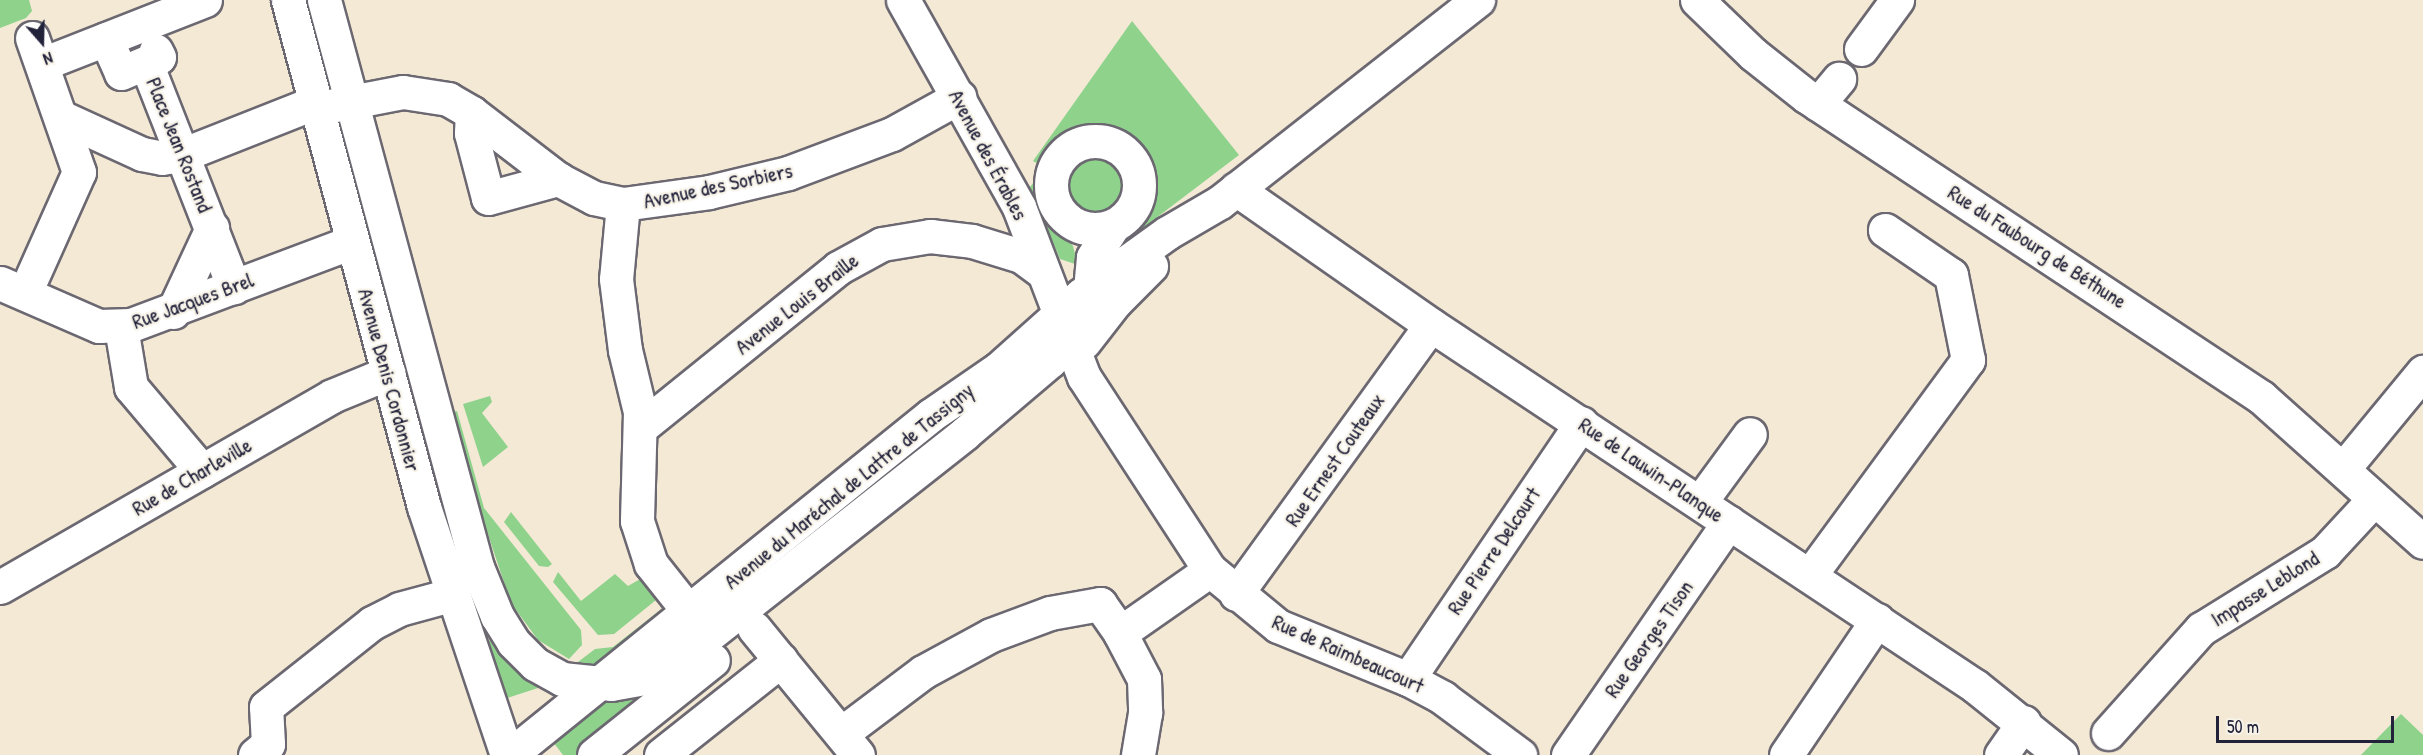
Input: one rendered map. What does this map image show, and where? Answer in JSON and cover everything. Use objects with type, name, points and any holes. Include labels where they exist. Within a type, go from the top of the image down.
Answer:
[{"type":"street","points":[[32,277],[79,172],[43,54],[106,39],[205,0]]},
{"type":"street","name":"Avenue Denis Cordonnier","points":[[288,0],[388,374],[451,595],[509,755]]},
{"type":"street","points":[[324,0],[357,100],[474,520],[503,605],[520,634],[552,662],[608,678],[649,662],[680,644],[1054,348]]},
{"type":"street","points":[[336,0],[357,100]]},
{"type":"street","name":"Avenue des Érables","points":[[903,0],[959,97],[1018,207],[1042,271],[1054,348]]},
{"type":"street","name":"Avenue du Maréchal de Lattre de Tassigny","points":[[594,755],[969,459],[1095,291],[1167,233],[1228,196],[1478,0]]},
{"type":"street","name":"Rue du Faubourg de Béthune","points":[[1696,0],[1752,54],[1818,104],[2223,370],[2280,412],[2423,542]]},
{"type":"street","points":[[1861,49],[1897,0]]},
{"type":"street","name":"Place Jean Rostand","points":[[106,39],[121,73],[159,57],[145,24]]},
{"type":"street","name":"Place Jean Rostand","points":[[146,63],[184,154],[234,287]]},
{"type":"street","points":[[1818,104],[1839,79]]},
{"type":"street","name":"Avenue des Sorbiers","points":[[61,117],[142,154],[162,158],[184,154],[316,106],[420,92],[448,99],[472,113],[558,179],[594,198],[623,204],[709,192],[788,173],[892,134],[959,97]]},
{"type":"street","points":[[472,113],[471,133],[488,198],[558,179]]},
{"type":"street","points":[[1101,141],[1126,153],[1139,178],[1135,205],[1114,225],[1095,252],[1095,291],[1068,219],[1052,196],[1055,168],[1073,146],[1101,141]]},
{"type":"street","name":"Rue de Lauwin-Planque","points":[[1228,196],[1431,325],[1810,575],[2024,722],[2061,755]]},
{"type":"street","points":[[623,204],[616,279],[640,428],[635,502],[641,543],[651,564],[690,613]]},
{"type":"street","points":[[1068,219],[1094,229],[1114,225]]},
{"type":"street","points":[[174,312],[212,228]]},
{"type":"street","points":[[1810,575],[1968,360],[1952,275],[1885,230]]},
{"type":"street","name":"Avenue Louis Braille","points":[[640,428],[838,268],[882,244],[930,236],[972,241],[1021,256],[1042,271]]},
{"type":"street","name":"Rue Jacques Brel","points":[[0,283],[99,326],[121,327],[174,312],[352,242]]},
{"type":"street","name":"Rue Ernest Couteaux","points":[[1236,594],[1431,325]]},
{"type":"street","points":[[121,327],[131,387],[202,471]]},
{"type":"street","name":"Avenue du Maréchal de Lattre de Tassigny","points":[[509,755],[690,613],[922,422],[1054,348]]},
{"type":"street","name":"Rue de Raimbeaucourt","points":[[1054,348],[1108,420],[1210,570],[1236,594],[1278,626],[1408,679],[1443,699],[1520,755]]},
{"type":"street","points":[[2343,469],[2423,372]]},
{"type":"street","name":"Rue de Charleville","points":[[0,587],[332,396],[388,374]]},
{"type":"street","name":"Rue Pierre Delcourt","points":[[1408,679],[1581,423]]},
{"type":"street","points":[[1700,502],[1750,434]]},
{"type":"street","name":"Rue du Faubourg de Béthune","points":[[2374,499],[2423,564]]},
{"type":"street","name":"Impasse Leblond","points":[[2108,733],[2201,629],[2325,552],[2374,499]]},
{"type":"street","name":"Rue Georges Tison","points":[[1568,755],[1729,522]]},
{"type":"street","points":[[1120,633],[1210,570]]},
{"type":"street","points":[[255,755],[268,744],[266,707],[372,624],[399,609],[451,595]]},
{"type":"street","points":[[754,628],[850,744],[943,659],[1017,624],[1100,603],[1120,633],[1144,679],[1145,713],[1138,755]]},
{"type":"street","points":[[1786,755],[1877,620]]},
{"type":"street","points":[[661,755],[781,660]]},
{"type":"street","points":[[2001,755],[2024,722]]},
{"type":"green space","points":[[0,0],[29,0],[32,11],[26,18],[0,28]]},
{"type":"green space","points":[[1132,21],[1239,155],[1114,250],[1138,223],[1150,202],[1152,172],[1137,143],[1118,131],[1086,127],[1063,136],[1040,165],[1033,161]]},
{"type":"green space","points":[[1096,154],[1118,163],[1127,185],[1118,207],[1096,216],[1074,207],[1065,185],[1074,163]]},
{"type":"green space","points":[[1037,178],[1041,206],[1073,246],[1078,265],[1060,259],[1030,187]]},
{"type":"green space","points":[[490,396],[492,402],[482,413],[508,447],[483,467],[463,404]]},
{"type":"green space","points":[[457,411],[484,508],[581,630],[582,645],[569,659],[538,640],[511,603],[477,502],[453,412]]},
{"type":"green space","points":[[511,512],[552,564],[548,567],[539,566],[504,522]]},
{"type":"green space","points":[[841,551],[586,755],[563,755],[547,734]]},
{"type":"green space","points":[[558,572],[581,601],[615,574],[628,586],[642,578],[656,600],[614,634],[598,635],[553,582]]},
{"type":"green space","points":[[669,603],[599,665],[578,662],[595,649],[613,647]]},
{"type":"green space","points":[[491,640],[508,664],[541,687],[507,698],[484,643]]},
{"type":"green space","points":[[2401,714],[2423,735],[2423,755],[2361,755]]}]
